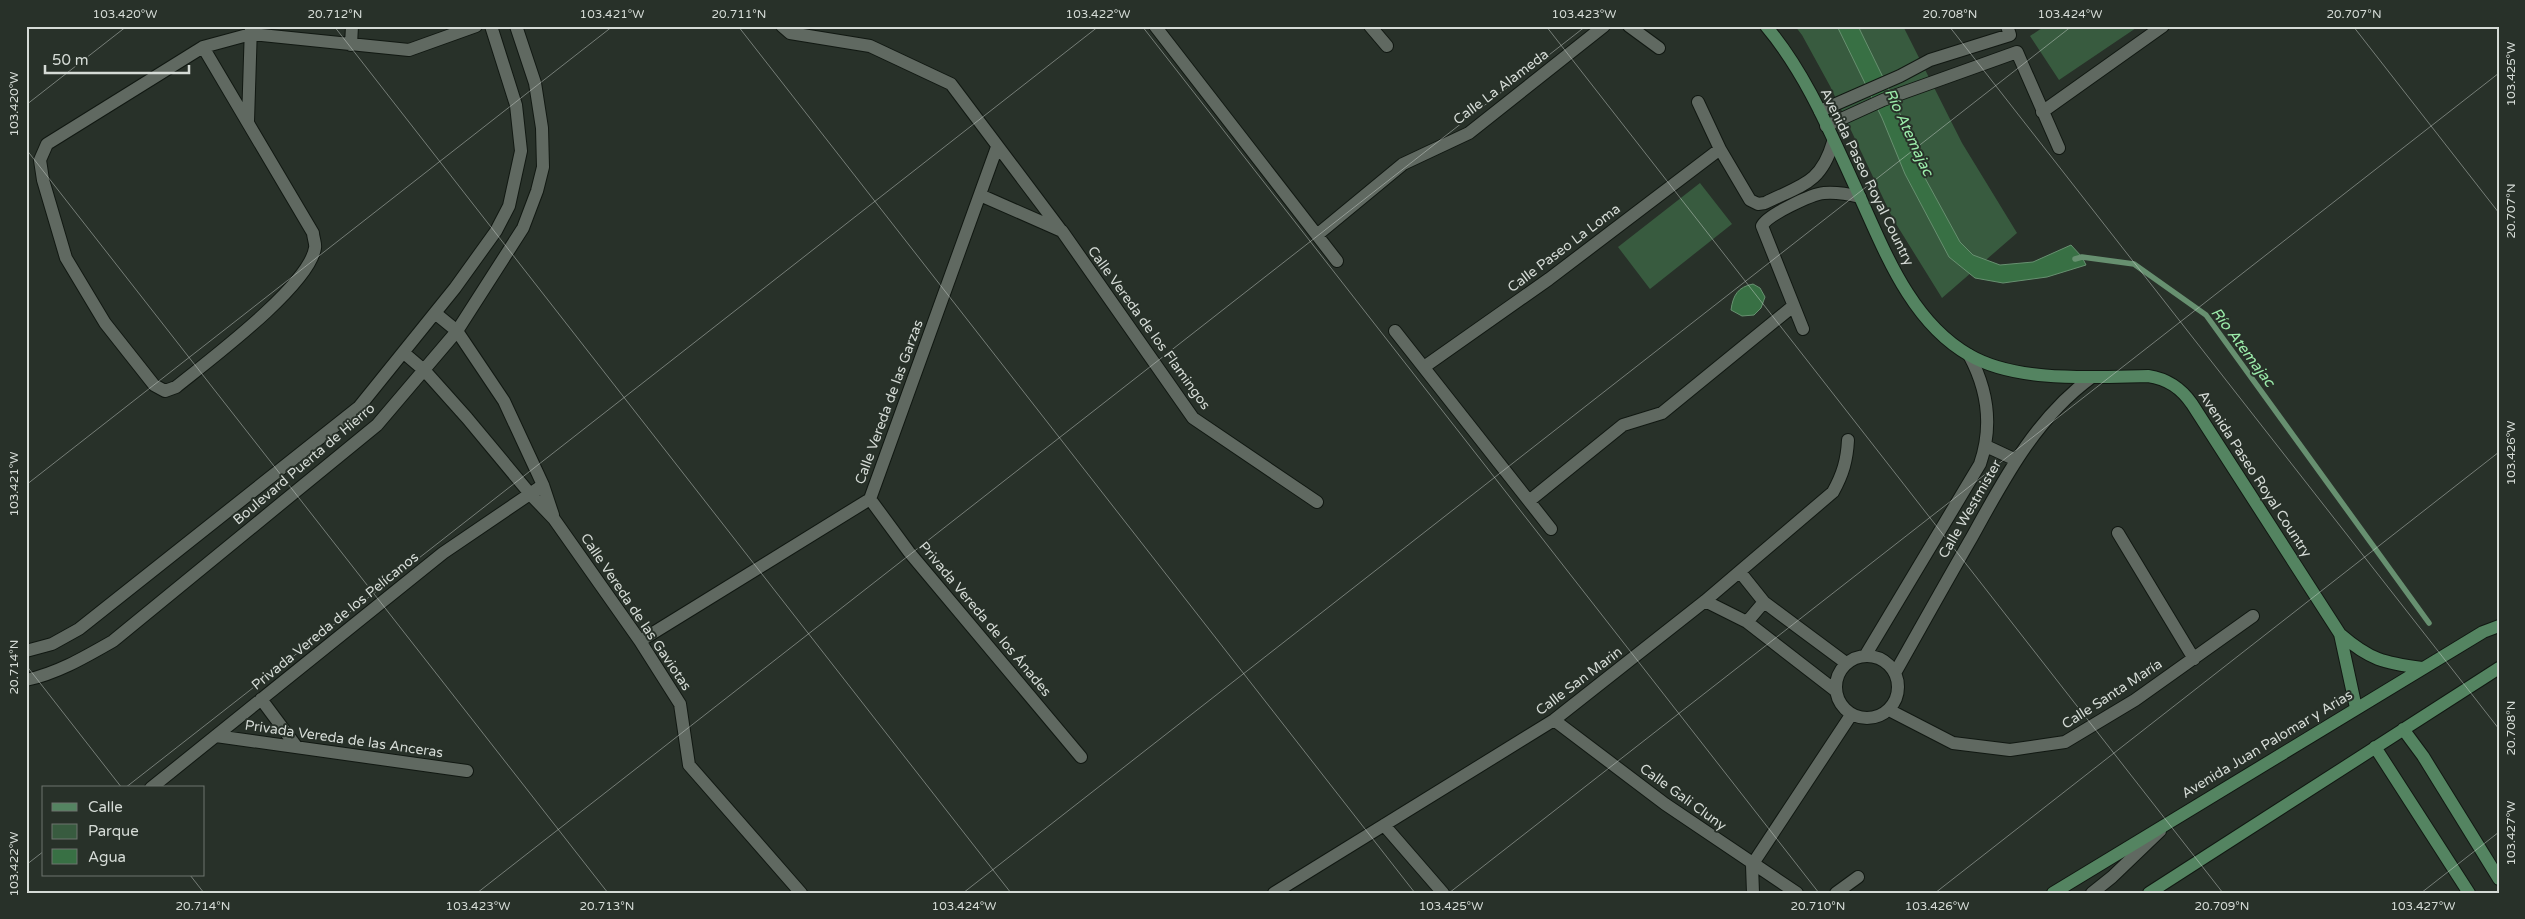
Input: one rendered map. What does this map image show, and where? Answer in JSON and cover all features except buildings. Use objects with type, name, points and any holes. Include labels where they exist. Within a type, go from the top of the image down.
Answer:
[{"type":"street","points":[[351,45],[352,26]]},
{"type":"street","points":[[203,47],[313,233],[315,248],[310,261],[283,297],[176,387],[165,391],[154,384],[105,323],[66,258],[43,180],[40,160],[47,144],[203,47],[251,30],[351,45],[409,50],[476,26]]},
{"type":"street","name":"Boulevard Puerta de Hierro","points":[[26,651],[52,644],[87,623],[359,407],[435,313],[496,231],[509,206],[522,151],[516,105],[491,26]]},
{"type":"street","name":"Boulevard Puerta de Hierro","points":[[26,680],[45,676],[74,663],[113,641],[377,425],[425,371],[457,331],[523,228],[537,191],[543,167],[542,128],[535,83],[516,26]]},
{"type":"street","points":[[782,26],[790,33],[870,46],[951,84],[997,147]]},
{"type":"street","points":[[1155,26],[1337,261]]},
{"type":"street","points":[[1370,26],[1387,46]]},
{"type":"street","name":"Calle La Alameda","points":[[1317,235],[1403,164],[1468,133],[1604,26]]},
{"type":"street","points":[[1629,26],[1659,48]]},
{"type":"street","name":"Avenida Paseo Royal Country","points":[[1766,26],[1792,62],[1820,111],[1860,197],[1872,228],[1900,280],[1924,315],[1945,336],[1969,355],[2024,373],[2092,377],[2158,377],[2175,385],[2185,394],[2340,634],[2358,650],[2378,661],[2422,668]]},
{"type":"street","points":[[1820,111],[1900,76],[1930,60],[2010,35],[2007,26]]},
{"type":"street","points":[[2042,112],[2163,26]]},
{"type":"street","points":[[248,121],[251,30]]},
{"type":"street","points":[[1826,126],[1883,100],[1907,93],[1960,71],[2017,52],[2059,148]]},
{"type":"street","points":[[1698,102],[1720,149],[1750,200],[1758,204],[1765,203],[1817,177],[1830,154],[1833,142]]},
{"type":"street","name":"Calle Vereda de las Garzas","points":[[640,641],[870,499],[997,147]]},
{"type":"street","name":"Calle Vereda de los Flamingos","points":[[997,147],[1062,232],[1193,418],[1317,502]]},
{"type":"street","name":"Calle Paseo La Loma","points":[[1424,367],[1549,279],[1720,149]]},
{"type":"street","points":[[1803,329],[1792,306],[1762,226],[1764,221],[1822,193],[1847,194],[1860,197]]},
{"type":"street","points":[[980,195],[1062,232]]},
{"type":"street","points":[[1529,501],[1623,425],[1662,413],[1792,306]]},
{"type":"street","name":"Calle Vereda de las Gaviotas","points":[[435,313],[457,331],[504,401],[543,485],[554,519]]},
{"type":"street","points":[[1395,331],[1551,529]]},
{"type":"street","name":"Calle Vereda de las Gaviotas","points":[[404,353],[425,371],[467,418],[530,495],[554,519],[640,641],[680,704],[689,765],[801,893]]},
{"type":"street","name":"Calle Westmister","points":[[1865,656],[1980,464],[1986,446],[1988,418],[1984,390],[1969,355]]},
{"type":"street","name":"Calle Westmister","points":[[1895,673],[2016,460],[2050,414],[2069,394],[2092,377]]},
{"type":"street","name":"Calle San Marin","points":[[1274,893],[1554,720],[1705,601],[1833,492],[1843,474],[1847,459],[1848,440]]},
{"type":"street","points":[[1986,446],[2016,460]]},
{"type":"street","name":"Privada Vereda de los Pelícanos","points":[[154,786],[443,553],[543,485]]},
{"type":"street","name":"Privada Vereda de los Ánades","points":[[870,499],[909,552],[1081,757]]},
{"type":"street","points":[[2118,533],[2194,659]]},
{"type":"street","points":[[1740,572],[1764,602],[1846,663]]},
{"type":"street","points":[[1705,601],[1747,622],[1836,691]]},
{"type":"street","points":[[1747,622],[1764,602]]},
{"type":"street","name":"Calle Santa María","points":[[1889,710],[1953,742],[2010,750],[2065,742],[2135,700],[2253,616]]},
{"type":"street","name":"Avenida Juan Palomar y Arias","points":[[2053,893],[2422,668],[2483,632],[2499,626]]},
{"type":"street","name":"Avenida Paseo Royal Country","points":[[2340,634],[2356,708]]},
{"type":"street","points":[[1865,656],[1882,660],[1895,673],[1898,693],[1889,710],[1871,719],[1851,715],[1838,700],[1836,691],[1836,680],[1846,663],[1865,656]]},
{"type":"street","points":[[2149,893],[2499,668]]},
{"type":"street","points":[[261,699],[296,746]]},
{"type":"street","points":[[1753,893],[1752,865],[1851,715]]},
{"type":"street","name":"Calle Gali Cluny","points":[[1554,720],[1664,804],[1752,865],[1797,893]]},
{"type":"street","points":[[2403,730],[2423,756],[2499,879]]},
{"type":"street","name":"Privada Vereda de las Anceras","points":[[216,736],[467,771]]},
{"type":"street","points":[[2375,747],[2469,893]]},
{"type":"street","points":[[2092,893],[2112,877],[2172,819]]},
{"type":"street","points":[[1384,825],[1443,893]]},
{"type":"street","points":[[1836,893],[1858,877]]},
{"type":"green space","points":[[1795,26],[1903,26],[1962,143],[2017,233],[1942,298],[1893,219],[1830,86],[1802,35]]},
{"type":"green space","points":[[2045,26],[2139,26],[2059,80],[2030,36]]},
{"type":"green space","points":[[1700,183],[1732,224],[1650,289],[1618,247]]},
{"type":"water","points":[[1837,26],[1858,26],[1897,106],[1925,178],[1960,242],[1973,255],[2000,265],[2033,262],[2071,245],[2082,257],[2086,265],[2047,277],[2003,283],[1975,278],[1949,257],[1905,174],[1882,118]]},
{"type":"water","points":[[1753,284],[1760,288],[1765,297],[1761,308],[1754,315],[1742,316],[1731,310],[1737,292]]},
{"type":"waterway","name":"Río Atemajac","points":[[2075,259],[2082,257],[2134,264],[2206,315],[2429,623]]}]
